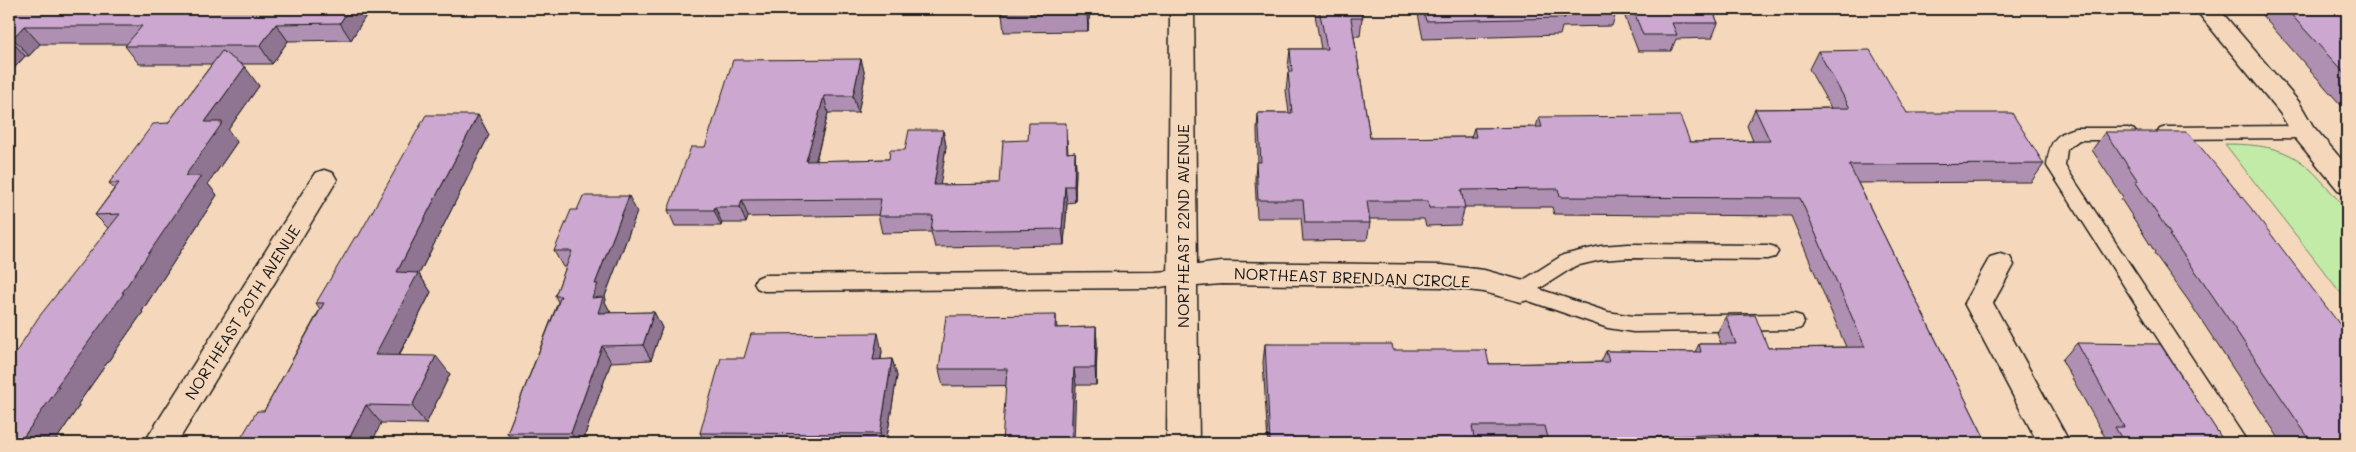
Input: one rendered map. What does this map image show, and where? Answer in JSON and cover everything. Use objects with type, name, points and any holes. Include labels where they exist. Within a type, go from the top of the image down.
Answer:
[{"type":"street","name":"NORTHEAST 22ND AVENUE","points":[[1182,9],[1183,443]]},
{"type":"street","points":[[2206,9],[2290,108],[2304,132],[2347,183]]},
{"type":"street","name":"NORTHEAST 20TH AVENUE","points":[[160,443],[324,180]]},
{"type":"street","points":[[2000,265],[1978,303],[2054,443]]},
{"type":"street","name":"NORTHEAST BRENDAN CIRCLE","points":[[1182,278],[1221,273],[1442,276],[1484,281],[1521,291]]},
{"type":"lane","points":[[2237,443],[2056,166],[2058,146],[2075,134],[2304,132]]},
{"type":"lane","points":[[1521,291],[1570,260],[1601,254],[1628,252],[1768,252]]},
{"type":"lane","points":[[764,283],[1155,280],[1182,278]]},
{"type":"lane","points":[[1521,291],[1608,320],[1633,324],[1794,322]]},
{"type":"green space","points":[[2225,144],[2267,147],[2296,159],[2320,179],[2347,211],[2347,301]]},
{"type":"building","points":[[9,9],[349,9],[340,23],[276,24],[260,46],[125,46],[142,26],[24,26],[13,38],[9,39]]},
{"type":"building","points":[[1003,9],[1088,9],[1087,14],[1002,14]]},
{"type":"building","points":[[1319,9],[1361,9],[1363,18],[1351,18],[1370,138],[1476,137],[1474,128],[1542,127],[1539,117],[1680,116],[1690,142],[1770,141],[1755,109],[1850,108],[1818,51],[1870,50],[1907,113],[2012,113],[2044,164],[1849,165],[1987,443],[1908,443],[1907,440],[1734,443],[1730,434],[1604,439],[1605,442],[1549,442],[1545,426],[1472,426],[1475,443],[1270,443],[1265,344],[1392,344],[1393,350],[1486,350],[1489,364],[1609,362],[1606,351],[1701,352],[1699,344],[1736,344],[1726,316],[1755,315],[1768,348],[1865,347],[1800,198],[1560,197],[1558,189],[1461,190],[1465,208],[1429,208],[1428,201],[1367,201],[1370,223],[1305,223],[1303,200],[1258,200],[1256,162],[1261,162],[1258,113],[1292,113],[1288,72],[1292,72],[1290,49],[1327,49]]},
{"type":"building","points":[[1423,9],[1562,9],[1565,18],[1426,21]]},
{"type":"building","points":[[1633,9],[1712,9],[1718,23],[1672,23],[1677,35],[1643,35]]},
{"type":"building","points":[[2286,9],[2347,9],[2347,76]]},
{"type":"building","points":[[222,51],[245,67],[205,122],[223,122],[185,176],[201,176],[122,293],[124,293],[56,387],[59,387],[19,443],[9,443],[9,355],[14,355],[38,318],[120,214],[95,215],[119,183],[109,183],[153,124],[168,123]]},
{"type":"building","points":[[861,59],[853,96],[824,96],[806,161],[889,159],[890,150],[905,150],[909,130],[943,130],[934,185],[1000,184],[1003,141],[1028,140],[1029,123],[1066,123],[1067,153],[1075,152],[1074,186],[1065,186],[1062,229],[931,231],[933,216],[878,216],[881,199],[742,200],[740,207],[715,207],[714,210],[668,210],[691,147],[705,147],[733,60]]},
{"type":"building","points":[[426,115],[478,115],[397,272],[418,273],[375,355],[436,356],[412,406],[366,405],[347,443],[238,443],[257,411],[264,411],[324,303],[316,303],[355,237],[358,237]]},
{"type":"building","points":[[2105,132],[2188,132],[2251,208],[2347,334],[2347,443],[2312,443],[2204,283],[2169,235],[2171,235],[2135,181],[2138,181]]},
{"type":"building","points":[[583,196],[629,196],[595,284],[598,284],[592,298],[603,297],[598,313],[654,312],[643,345],[602,346],[571,433],[507,433],[561,296],[555,296],[572,251],[554,251],[571,210],[577,210]]},
{"type":"building","points":[[1056,315],[1055,328],[1096,327],[1095,368],[1074,368],[1071,443],[1002,443],[1007,369],[939,369],[946,316]]},
{"type":"building","points":[[878,333],[873,360],[892,359],[880,434],[700,433],[721,358],[744,358],[751,334]]},
{"type":"building","points":[[2077,343],[2160,344],[2225,443],[2124,443],[2115,427],[2124,427]]}]
